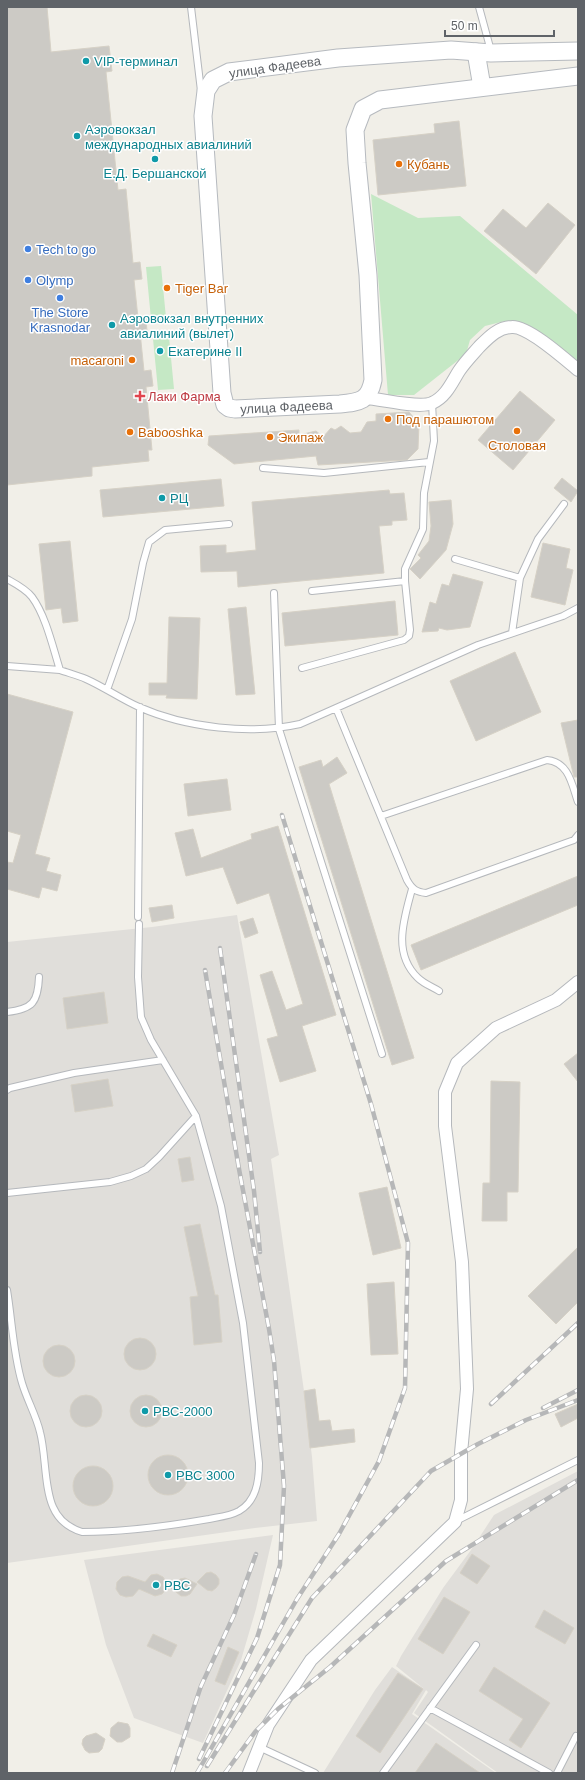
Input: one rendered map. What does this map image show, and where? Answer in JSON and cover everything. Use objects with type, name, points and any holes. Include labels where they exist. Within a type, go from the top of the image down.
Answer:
[{"type":"main road","name":"улица Фадеева","points":[[365,398],[354,402],[340,404],[235,409],[229,408],[225,405],[222,393],[214,294],[203,107],[206,91],[213,80],[229,72],[338,58],[451,50],[484,52],[578,51]]},
{"type":"main road","points":[[482,87],[484,52]]},
{"type":"main road","points":[[365,398],[371,392],[374,380],[368,274],[355,130],[363,109],[380,100],[578,76]]},
{"type":"street","points":[[365,398],[417,405],[432,403],[445,393],[462,366],[489,336],[501,329],[513,326],[526,332],[578,370]]},
{"type":"street","points":[[248,1773],[268,1725],[311,1660],[455,1522],[461,1500],[461,1453],[467,1389],[462,1262],[445,1126],[445,1092],[458,1063],[496,1028],[556,1000],[578,982]]},
{"type":"lane","points":[[191,7],[203,107]]},
{"type":"lane","points":[[479,7],[484,52]]},
{"type":"lane","points":[[302,668],[404,640],[409,636],[410,630],[405,569],[423,529],[424,493],[434,441],[432,403]]},
{"type":"lane","points":[[263,468],[324,473],[429,462]]},
{"type":"lane","points":[[512,634],[520,578],[538,539],[564,504]]},
{"type":"lane","points":[[107,690],[132,619],[143,563],[149,542],[165,530],[230,524]]},
{"type":"lane","points":[[455,559],[520,578]]},
{"type":"lane","points":[[7,579],[22,587],[32,598],[49,633],[60,670]]},
{"type":"lane","points":[[312,591],[405,581]]},
{"type":"lane","points":[[274,593],[279,729],[382,1054]]},
{"type":"lane","points":[[7,666],[60,670],[86,679],[140,708],[198,725],[243,729],[279,729],[300,724],[478,645],[563,616],[578,608]]},
{"type":"lane","points":[[138,917],[140,708]]},
{"type":"lane","points":[[336,708],[412,889],[419,893],[426,893],[574,840],[578,835]]},
{"type":"lane","points":[[381,816],[547,760],[554,760],[566,771],[578,802]]},
{"type":"lane","points":[[412,889],[401,936],[402,953],[409,966],[419,979],[439,991]]},
{"type":"lane","points":[[7,1290],[17,1362],[22,1384],[40,1432],[53,1507],[63,1523],[72,1529],[82,1532],[96,1532],[187,1523],[230,1515],[240,1511],[244,1507],[256,1491],[259,1474],[243,1323],[221,1206],[196,1116],[151,1040],[141,1017],[138,977],[138,924]]},
{"type":"lane","points":[[7,1012],[22,1010],[29,1007],[37,995],[39,977]]},
{"type":"lane","points":[[7,1090],[74,1072],[163,1060]]},
{"type":"lane","points":[[7,1193],[110,1182],[131,1176],[146,1169],[159,1157],[196,1116]]},
{"type":"lane","points":[[455,1522],[578,1460]]},
{"type":"lane","points":[[382,1773],[476,1644]]},
{"type":"lane","points":[[430,1708],[549,1773]]},
{"type":"lane","points":[[557,1773],[576,1736]]},
{"type":"lane","points":[[259,1747],[315,1773]]},
{"type":"shaded area","points":[[237,915],[279,1155],[271,1159],[304,1391],[312,1457],[317,1521],[255,1528],[7,1563],[7,942],[152,927]]},
{"type":"shaded area","points":[[578,1471],[578,1773],[498,1773],[414,1713],[428,1692],[426,1690],[412,1714],[496,1773],[323,1773],[375,1690],[392,1667],[423,1688],[396,1666],[443,1588],[494,1515]]},
{"type":"shaded area","points":[[273,1535],[256,1609],[241,1660],[203,1743],[134,1718],[106,1645],[84,1560]]},
{"type":"green space","points":[[371,194],[418,218],[460,216],[578,315],[578,363],[526,325],[505,321],[485,326],[470,340],[466,354],[414,395],[388,395]]},
{"type":"green space","points":[[161,266],[166,318],[151,319],[146,267]]},
{"type":"green space","points":[[169,337],[174,389],[158,390],[153,339]]},
{"type":"building","points":[[7,7],[47,7],[51,52],[109,46],[112,71],[106,72],[118,190],[126,189],[133,263],[140,262],[142,279],[134,280],[138,318],[146,318],[147,332],[140,332],[144,371],[151,370],[153,386],[146,387],[152,450],[148,450],[149,461],[92,467],[92,476],[7,485]]},
{"type":"building","points":[[459,121],[466,186],[378,195],[373,140],[435,133],[434,124]]},
{"type":"building","points":[[548,203],[575,225],[536,274],[484,231],[503,209],[526,228]]},
{"type":"building","points":[[520,391],[555,420],[513,470],[478,440]]},
{"type":"building","points":[[409,412],[419,424],[418,449],[407,460],[318,465],[316,456],[234,464],[208,445],[209,436],[299,430],[299,435],[316,431],[323,437],[331,428],[335,430],[341,426],[350,433],[361,432],[367,422],[376,421],[376,414]]},
{"type":"building","points":[[562,478],[578,491],[571,502],[554,488]]},
{"type":"building","name":"РЦ","points":[[221,479],[224,506],[103,517],[100,490]]},
{"type":"building","points":[[389,490],[390,494],[404,493],[407,520],[392,521],[392,525],[379,526],[384,573],[238,587],[237,571],[201,572],[200,546],[226,545],[226,553],[256,550],[252,502]]},
{"type":"building","points":[[451,500],[453,524],[446,550],[420,579],[410,569],[421,558],[418,555],[429,541],[431,526],[429,502]]},
{"type":"building","points":[[70,541],[78,621],[63,623],[61,608],[46,610],[39,544]]},
{"type":"building","points":[[543,543],[570,549],[566,568],[573,570],[565,605],[531,597]]},
{"type":"building","points":[[453,574],[483,582],[470,627],[447,630],[439,628],[438,631],[422,632],[430,602],[436,604],[442,584],[449,586]]},
{"type":"building","points":[[395,601],[398,635],[285,646],[282,613]]},
{"type":"building","points":[[246,607],[255,694],[236,695],[228,609]]},
{"type":"building","points":[[169,617],[200,618],[197,699],[166,698],[167,695],[149,695],[149,683],[167,683]]},
{"type":"building","points":[[515,652],[541,712],[476,741],[450,681]]},
{"type":"building","points":[[7,694],[73,712],[35,854],[50,858],[46,871],[61,875],[57,891],[42,887],[39,898],[7,889],[7,862],[13,863],[21,835],[7,831]]},
{"type":"building","points":[[578,720],[578,777],[574,777],[561,723]]},
{"type":"building","points":[[337,757],[347,773],[329,784],[414,1058],[392,1065],[299,767],[321,760],[323,767]]},
{"type":"building","points":[[227,779],[231,810],[188,816],[184,784]]},
{"type":"building","points":[[278,826],[336,1015],[302,1026],[316,1071],[280,1082],[267,1039],[278,1036],[260,975],[272,971],[286,1010],[303,1004],[269,893],[237,904],[223,867],[186,876],[175,833],[193,829],[201,858],[252,839],[251,834]]},
{"type":"building","points":[[578,876],[578,905],[421,970],[411,945]]},
{"type":"building","points":[[172,905],[174,918],[152,922],[149,908]]},
{"type":"building","points":[[253,918],[258,933],[245,938],[240,922]]},
{"type":"building","points":[[104,992],[108,1023],[67,1029],[63,998]]},
{"type":"building","points":[[578,1053],[578,1082],[564,1064]]},
{"type":"building","points":[[108,1079],[113,1106],[75,1112],[71,1085]]},
{"type":"building","points":[[491,1081],[520,1082],[518,1192],[507,1192],[507,1221],[482,1221],[483,1183],[490,1183]]},
{"type":"building","points":[[190,1157],[194,1180],[182,1182],[178,1159]]},
{"type":"building","points":[[387,1187],[401,1248],[373,1255],[359,1193]]},
{"type":"building","points":[[200,1224],[215,1295],[218,1295],[222,1342],[194,1345],[190,1297],[198,1296],[184,1227]]},
{"type":"building","points":[[578,1247],[578,1302],[556,1324],[528,1296]]},
{"type":"building","points":[[394,1282],[398,1354],[371,1355],[367,1284]]},
{"type":"building","name":"РВС-2000","points":[[140,1338],[151,1343],[156,1354],[151,1365],[140,1370],[129,1365],[124,1354],[129,1343]]},
{"type":"building","points":[[59,1345],[70,1350],[75,1361],[70,1372],[59,1377],[48,1372],[43,1361],[48,1350]]},
{"type":"building","points":[[315,1389],[319,1421],[330,1420],[332,1431],[354,1429],[355,1442],[310,1448],[304,1391]]},
{"type":"building","points":[[86,1395],[97,1400],[102,1411],[97,1422],[86,1427],[75,1422],[70,1411],[75,1400]]},
{"type":"building","name":"РВС-2000","points":[[146,1395],[157,1400],[162,1411],[157,1422],[146,1427],[135,1422],[130,1411],[135,1400]]},
{"type":"building","points":[[578,1404],[578,1418],[561,1427],[555,1414]]},
{"type":"building","name":"РВС 3000","points":[[168,1455],[176,1457],[182,1461],[186,1467],[188,1475],[186,1483],[182,1489],[176,1493],[168,1495],[160,1493],[154,1489],[150,1483],[148,1475],[150,1467],[154,1461],[160,1457]]},
{"type":"building","points":[[93,1466],[101,1468],[107,1472],[111,1478],[113,1486],[111,1494],[107,1500],[101,1504],[93,1506],[85,1504],[79,1500],[75,1494],[73,1486],[75,1478],[79,1472],[85,1468]]},
{"type":"building","points":[[472,1554],[490,1566],[477,1584],[460,1573]]},
{"type":"building","name":"РВС","points":[[211,1572],[219,1579],[219,1584],[212,1591],[207,1590],[197,1582],[206,1573]]},
{"type":"building","points":[[157,1574],[163,1577],[169,1586],[162,1594],[155,1596],[139,1589],[133,1596],[126,1597],[120,1595],[116,1589],[117,1582],[122,1577],[128,1576],[145,1582],[151,1575]]},
{"type":"building","name":"РВС","points":[[185,1578],[197,1584],[190,1594],[181,1596],[171,1588],[180,1579]]},
{"type":"building","points":[[444,1597],[470,1612],[443,1654],[418,1639]]},
{"type":"building","points":[[544,1610],[574,1628],[565,1644],[535,1627]]},
{"type":"building","points":[[153,1634],[177,1645],[171,1657],[147,1646]]},
{"type":"building","points":[[228,1647],[239,1652],[225,1685],[215,1681]]},
{"type":"building","points":[[494,1667],[550,1703],[521,1748],[509,1740],[523,1719],[479,1691]]},
{"type":"building","points":[[398,1673],[423,1689],[380,1753],[356,1736]]},
{"type":"building","points":[[118,1722],[128,1724],[130,1728],[130,1737],[122,1742],[117,1742],[110,1736],[111,1728]]},
{"type":"building","points":[[96,1733],[105,1739],[102,1749],[99,1752],[89,1753],[85,1750],[82,1744],[83,1739],[86,1736]]},
{"type":"building","points":[[436,1743],[480,1773],[415,1773]]},
{"type":"railway","points":[[197,1773],[297,1599],[339,1534],[379,1461],[405,1388],[408,1243],[371,1104],[282,815]]},
{"type":"railway","points":[[220,948],[254,1191],[260,1252]]},
{"type":"railway","points":[[199,1759],[257,1638],[280,1565],[284,1486],[274,1361],[205,970]]},
{"type":"railway","points":[[491,1404],[578,1323]]},
{"type":"railway","points":[[543,1408],[578,1390]]},
{"type":"railway","points":[[207,1766],[312,1598],[431,1471],[478,1444],[526,1420],[578,1400]]},
{"type":"railway","points":[[225,1773],[255,1732],[278,1709],[330,1667],[446,1561],[578,1480]]},
{"type":"railway","points":[[172,1773],[201,1686],[234,1615],[256,1554]]},
{"type":"place","name":"VIP-терминал","points":[[86,61]]},
{"type":"place","name":"Аэровокзал международных авиалиний","points":[[77,136]]},
{"type":"place","name":"Е.Д. Бершанской","points":[[155,159]]},
{"type":"place","name":"Кубань","points":[[399,164]]},
{"type":"place","name":"Tech to go","points":[[28,249]]},
{"type":"place","name":"Olymp","points":[[28,280]]},
{"type":"place","name":"Tiger Bar","points":[[167,288]]},
{"type":"place","name":"The Store Krasnodar","points":[[60,298]]},
{"type":"place","name":"Аэровокзал внутренних авиалиний (вылет)","points":[[112,325]]},
{"type":"place","name":"Екатерине II","points":[[160,351]]},
{"type":"place","name":"macaroni","points":[[132,360]]},
{"type":"place","name":"Лаки Фарма","points":[[140,396]]},
{"type":"place","name":"Под парашютом","points":[[388,419]]},
{"type":"place","name":"Столовая","points":[[517,431]]},
{"type":"place","name":"Babooshka","points":[[130,432]]},
{"type":"place","name":"Экипаж","points":[[270,437]]},
{"type":"place","name":"РЦ","points":[[162,498]]},
{"type":"place","name":"РВС-2000","points":[[145,1411]]},
{"type":"place","name":"РВС 3000","points":[[168,1475]]},
{"type":"place","name":"РВС","points":[[156,1585]]}]
